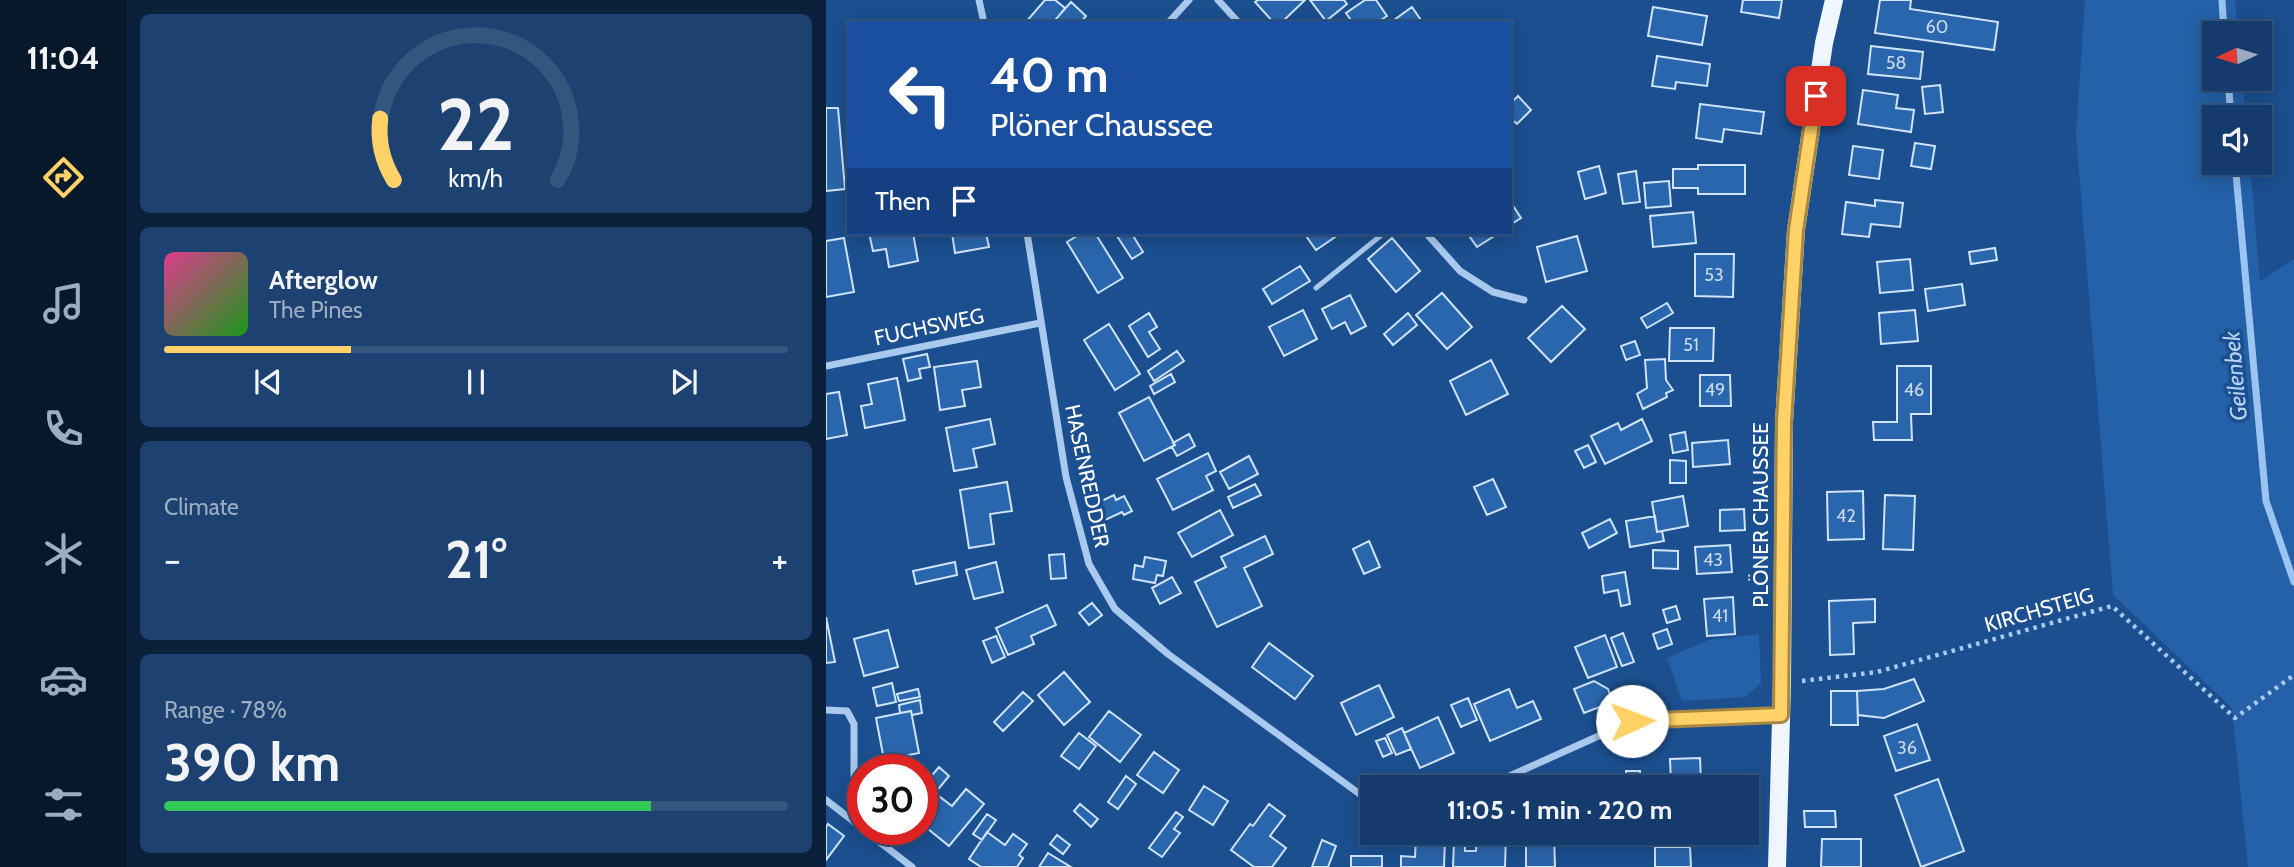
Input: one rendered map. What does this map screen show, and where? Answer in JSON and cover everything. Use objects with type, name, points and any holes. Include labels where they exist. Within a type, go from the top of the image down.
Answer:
[{"type":"main road","name":"PLÖNER CHAUSSEE","points":[[1777,867],[1782,683],[1784,422],[1796,230],[1824,43],[1835,0]]},
{"type":"street","points":[[979,0],[984,21]]},
{"type":"street","points":[[1170,21],[1189,0]]},
{"type":"street","points":[[1218,0],[1236,21]]},
{"type":"street","name":"HASENREDDER","points":[[1027,235],[1066,477],[1089,564],[1115,609],[1168,654],[1360,794]]},
{"type":"street","points":[[1428,235],[1460,271],[1493,292],[1524,300]]},
{"type":"street","name":"FUCHSWEG","points":[[826,366],[1040,323]]},
{"type":"street","points":[[826,710],[847,711],[854,724],[854,754]]},
{"type":"street","points":[[1512,775],[1632,721],[1781,715]]},
{"type":"street","points":[[826,800],[847,816]]},
{"type":"street","points":[[884,845],[912,867]]},
{"type":"lane","points":[[1316,288],[1382,235]]},
{"type":"path","name":"KIRCHSTEIG","points":[[1782,683],[1877,672],[2112,606],[2235,718],[2294,675]]},
{"type":"shaded area","points":[[2085,0],[2235,0],[2237,21],[2202,21],[2202,91],[2243,91],[2245,105],[2202,105],[2202,175],[2251,175],[2260,281],[2294,259],[2294,867],[2248,867],[2232,708],[2113,595],[2076,134]]},
{"type":"shaded area","points":[[1759,634],[1761,683],[1746,697],[1682,701],[1667,658],[1708,640]]},
{"type":"building","points":[[1045,0],[1055,0],[1065,8],[1055,21],[1027,21]]},
{"type":"building","points":[[1305,0],[1283,21],[1272,21],[1255,2]]},
{"type":"building","points":[[1310,0],[1344,0],[1347,4],[1326,21]]},
{"type":"building","points":[[1365,0],[1376,0],[1387,16],[1379,21],[1352,21],[1346,13]]},
{"type":"building","points":[[1743,0],[1782,0],[1779,18],[1741,12]]},
{"type":"building","points":[[1880,0],[1911,0],[1910,9],[1998,22],[1994,50],[1875,33]]},
{"type":"building","points":[[1071,2],[1086,16],[1082,21],[1055,20]]},
{"type":"building","points":[[1412,7],[1422,21],[1393,21]]},
{"type":"building","points":[[1653,7],[1707,16],[1702,45],[1648,36]]},
{"type":"building","points":[[1871,46],[1923,52],[1920,79],[1868,74]]},
{"type":"building","points":[[1657,56],[1710,64],[1707,86],[1676,82],[1675,89],[1652,86]]},
{"type":"building","points":[[1940,85],[1943,112],[1925,114],[1922,87]]},
{"type":"building","points":[[1863,90],[1898,95],[1896,108],[1914,110],[1911,132],[1858,124]]},
{"type":"building","points":[[1518,96],[1531,110],[1517,124],[1512,120],[1512,102]]},
{"type":"building","points":[[1700,104],[1764,112],[1761,134],[1724,129],[1722,142],[1696,138]]},
{"type":"building","points":[[826,108],[838,108],[845,189],[826,191]]},
{"type":"building","points":[[1915,143],[1935,146],[1931,169],[1911,166]]},
{"type":"building","points":[[1853,146],[1883,150],[1879,179],[1849,175]]},
{"type":"building","points":[[1698,165],[1745,165],[1745,194],[1698,194],[1698,188],[1673,188],[1673,169],[1698,169]]},
{"type":"building","points":[[1599,166],[1606,193],[1585,199],[1578,172]]},
{"type":"building","points":[[1636,171],[1640,202],[1623,204],[1618,174]]},
{"type":"building","points":[[1669,181],[1671,206],[1646,208],[1644,183]]},
{"type":"building","points":[[1875,200],[1903,203],[1900,227],[1871,224],[1869,237],[1842,234],[1846,202],[1875,206]]},
{"type":"building","points":[[1512,204],[1521,218],[1512,224]]},
{"type":"building","points":[[1693,212],[1696,243],[1653,247],[1650,216]]},
{"type":"building","points":[[869,235],[913,235],[918,261],[889,267],[886,249],[873,251]]},
{"type":"building","points":[[952,235],[986,235],[989,247],[955,253]]},
{"type":"building","points":[[1079,235],[1096,235],[1123,278],[1098,293],[1067,242]]},
{"type":"building","points":[[1116,235],[1133,235],[1143,252],[1132,259]]},
{"type":"building","points":[[1305,235],[1338,235],[1316,250]]},
{"type":"building","points":[[1468,235],[1496,235],[1477,247]]},
{"type":"building","points":[[1577,236],[1587,271],[1546,282],[1537,247]]},
{"type":"building","points":[[844,238],[854,292],[826,297],[826,241]]},
{"type":"building","points":[[1392,238],[1420,271],[1396,292],[1368,259]]},
{"type":"building","points":[[1995,248],[1997,260],[1971,264],[1969,252]]},
{"type":"building","points":[[1695,254],[1734,254],[1733,297],[1695,296]]},
{"type":"building","points":[[1910,259],[1913,290],[1880,293],[1877,262]]},
{"type":"building","points":[[1300,266],[1310,281],[1272,304],[1263,289]]},
{"type":"building","points":[[1962,284],[1965,305],[1928,311],[1925,289]]},
{"type":"building","points":[[1442,293],[1472,327],[1447,349],[1416,315]]},
{"type":"building","points":[[1350,295],[1366,326],[1351,334],[1345,322],[1332,329],[1322,309]]},
{"type":"building","points":[[1667,303],[1673,313],[1647,328],[1641,318]]},
{"type":"building","points":[[1562,306],[1585,329],[1551,362],[1528,338]]},
{"type":"building","points":[[1303,310],[1317,339],[1284,356],[1269,327]]},
{"type":"building","points":[[1915,310],[1918,341],[1881,344],[1879,313]]},
{"type":"building","points":[[1149,313],[1157,327],[1149,332],[1160,349],[1148,357],[1129,326]]},
{"type":"building","points":[[1408,313],[1417,325],[1393,345],[1384,334]]},
{"type":"building","points":[[1109,324],[1140,374],[1115,390],[1084,340]]},
{"type":"building","points":[[1670,328],[1714,328],[1713,361],[1669,361]]},
{"type":"building","points":[[1635,341],[1640,355],[1626,360],[1621,346]]},
{"type":"building","points":[[1177,351],[1184,361],[1154,381],[1148,371]]},
{"type":"building","points":[[927,354],[930,367],[919,369],[921,378],[908,381],[903,359]]},
{"type":"building","points":[[1665,359],[1666,380],[1673,390],[1666,393],[1667,397],[1643,409],[1637,394],[1647,388],[1645,360]]},
{"type":"building","points":[[1491,360],[1508,394],[1466,415],[1450,381]]},
{"type":"building","points":[[977,361],[981,387],[962,390],[965,406],[940,410],[934,367]]},
{"type":"building","points":[[1897,366],[1931,366],[1931,414],[1911,414],[1912,440],[1874,440],[1873,422],[1897,422]]},
{"type":"building","points":[[1171,374],[1175,382],[1154,394],[1150,386]]},
{"type":"building","points":[[1700,375],[1730,375],[1731,406],[1700,406]]},
{"type":"building","points":[[897,378],[905,420],[865,428],[861,406],[872,404],[868,384]]},
{"type":"building","points":[[839,392],[847,435],[826,439],[826,394]]},
{"type":"building","points":[[1149,397],[1175,445],[1144,461],[1119,413]]},
{"type":"building","points":[[990,419],[995,444],[973,449],[977,467],[954,471],[946,428]]},
{"type":"building","points":[[1642,419],[1652,441],[1605,464],[1591,436],[1618,423],[1621,430]]},
{"type":"building","points":[[1685,432],[1688,450],[1673,453],[1670,435]]},
{"type":"building","points":[[1189,434],[1195,446],[1177,456],[1172,447],[1175,445],[1173,443]]},
{"type":"building","points":[[1728,440],[1730,464],[1693,467],[1692,443]]},
{"type":"building","points":[[1588,445],[1596,462],[1584,468],[1575,451]]},
{"type":"building","points":[[1208,453],[1216,471],[1206,476],[1213,490],[1173,510],[1157,479]]},
{"type":"building","points":[[1249,456],[1258,474],[1229,489],[1220,472]]},
{"type":"building","points":[[1670,460],[1686,461],[1686,483],[1670,483]]},
{"type":"building","points":[[1493,479],[1506,507],[1487,515],[1474,487]]},
{"type":"building","points":[[1007,482],[1012,511],[990,514],[994,544],[969,548],[960,490]]},
{"type":"building","points":[[1255,484],[1261,495],[1233,508],[1228,497]]},
{"type":"building","points":[[1863,491],[1864,539],[1828,540],[1827,492]]},
{"type":"building","points":[[1114,495],[1116,500],[1124,496],[1132,511],[1124,515],[1122,512],[1103,521],[1095,504]]},
{"type":"building","points":[[1885,495],[1915,496],[1913,550],[1883,549]]},
{"type":"building","points":[[1683,496],[1688,526],[1657,532],[1652,502]]},
{"type":"building","points":[[1744,509],[1745,530],[1720,531],[1720,510]]},
{"type":"building","points":[[1220,510],[1233,535],[1192,557],[1178,533]]},
{"type":"building","points":[[1655,516],[1657,532],[1662,531],[1664,541],[1630,547],[1626,521]]},
{"type":"building","points":[[1610,519],[1617,533],[1589,548],[1582,533]]},
{"type":"building","points":[[1265,536],[1273,554],[1244,568],[1262,606],[1217,627],[1195,582],[1226,567],[1221,557]]},
{"type":"building","points":[[1369,541],[1380,567],[1364,574],[1353,549]]},
{"type":"building","points":[[1730,545],[1732,572],[1697,574],[1695,547]]},
{"type":"building","points":[[1653,550],[1678,551],[1678,569],[1653,568]]},
{"type":"building","points":[[1064,554],[1066,578],[1051,579],[1049,555]]},
{"type":"building","points":[[1145,557],[1166,561],[1163,576],[1157,575],[1155,583],[1133,579],[1135,565],[1143,567]]},
{"type":"building","points":[[955,562],[957,575],[916,584],[913,571]]},
{"type":"building","points":[[996,562],[1003,592],[974,599],[966,570]]},
{"type":"building","points":[[1625,572],[1630,604],[1621,606],[1618,590],[1604,593],[1602,576]]},
{"type":"building","points":[[1172,577],[1181,593],[1160,604],[1152,588]]},
{"type":"building","points":[[1733,597],[1735,634],[1707,636],[1704,599]]},
{"type":"building","points":[[1875,599],[1875,622],[1853,623],[1854,654],[1830,655],[1829,601]]},
{"type":"building","points":[[1092,603],[1102,615],[1089,625],[1079,613]]},
{"type":"building","points":[[1047,605],[1056,625],[1031,636],[1034,644],[1008,655],[996,628]]},
{"type":"building","points":[[1676,606],[1680,619],[1667,623],[1663,610]]},
{"type":"building","points":[[826,617],[835,662],[826,663]]},
{"type":"building","points":[[1667,629],[1672,644],[1658,649],[1653,634]]},
{"type":"building","points":[[888,630],[898,667],[864,676],[854,639]]},
{"type":"building","points":[[1623,633],[1634,662],[1622,666],[1611,638]]},
{"type":"building","points":[[1605,635],[1617,667],[1588,678],[1575,647]]},
{"type":"building","points":[[996,636],[1005,657],[992,663],[983,641]]},
{"type":"building","points":[[1269,643],[1313,676],[1295,699],[1252,667]]},
{"type":"building","points":[[1064,672],[1090,702],[1064,725],[1038,695]]},
{"type":"building","points":[[1914,679],[1924,701],[1884,718],[1858,715],[1857,691],[1884,689]]},
{"type":"building","points":[[1594,681],[1608,689],[1613,702],[1584,713],[1574,689]]},
{"type":"building","points":[[892,683],[896,702],[877,706],[873,688]]},
{"type":"building","points":[[1379,685],[1394,717],[1356,735],[1341,703]]},
{"type":"building","points":[[918,689],[920,697],[899,701],[897,694]]},
{"type":"building","points":[[1509,689],[1517,708],[1533,701],[1541,719],[1490,741],[1474,704]]},
{"type":"building","points":[[1831,691],[1857,691],[1858,725],[1831,725]]},
{"type":"building","points":[[1023,692],[1033,701],[1003,731],[994,722]]},
{"type":"building","points":[[1468,698],[1477,720],[1461,727],[1451,705]]},
{"type":"building","points":[[920,700],[922,713],[900,713],[899,705]]},
{"type":"building","points":[[911,711],[919,753],[883,754],[876,718]]},
{"type":"building","points":[[1109,711],[1141,735],[1120,762],[1089,737]]},
{"type":"building","points":[[1438,717],[1454,753],[1420,768],[1404,733]]},
{"type":"building","points":[[1917,724],[1930,760],[1896,771],[1884,736]]},
{"type":"building","points":[[1402,728],[1411,749],[1396,755],[1387,735]]},
{"type":"building","points":[[1079,733],[1096,746],[1079,769],[1061,756]]},
{"type":"building","points":[[1385,738],[1392,753],[1383,757],[1376,741]]},
{"type":"building","points":[[1154,752],[1179,770],[1163,793],[1137,775]]},
{"type":"building","points":[[1700,758],[1701,775],[1671,775],[1670,759]]},
{"type":"building","points":[[938,768],[949,776],[938,789]]},
{"type":"building","points":[[1626,771],[1640,771],[1640,775],[1626,775]]},
{"type":"building","points":[[1126,776],[1136,784],[1118,809],[1108,802]]},
{"type":"building","points":[[1938,779],[1964,851],[1921,867],[1895,795]]},
{"type":"building","points":[[1204,786],[1228,801],[1213,825],[1189,810]]},
{"type":"building","points":[[966,789],[984,804],[949,846],[938,837],[938,795],[952,806]]},
{"type":"building","points":[[1080,804],[1098,819],[1091,827],[1074,811]]},
{"type":"building","points":[[1269,804],[1285,816],[1270,836],[1286,848],[1272,867],[1254,867],[1231,850]]},
{"type":"building","points":[[1804,811],[1835,811],[1836,827],[1805,827]]},
{"type":"building","points":[[1176,812],[1183,817],[1174,829],[1180,833],[1162,857],[1149,848]]},
{"type":"building","points":[[987,814],[996,820],[982,840],[973,834]]},
{"type":"building","points":[[828,824],[844,836],[826,860],[826,827]]},
{"type":"building","points":[[987,832],[1005,845],[1013,834],[1027,844],[1019,855],[1023,858],[1017,867],[981,867],[969,859]]},
{"type":"building","points":[[1057,835],[1070,845],[1063,854],[1050,844]]},
{"type":"building","points":[[1822,839],[1861,839],[1861,867],[1821,867]]},
{"type":"building","points":[[1322,840],[1336,846],[1328,867],[1312,867]]},
{"type":"building","points":[[1416,845],[1445,845],[1444,867],[1401,867],[1401,856],[1415,857]]},
{"type":"building","points":[[1454,845],[1465,845],[1465,851],[1476,851],[1476,845],[1506,845],[1505,867],[1453,867]]},
{"type":"building","points":[[1526,845],[1554,845],[1555,867],[1526,867]]},
{"type":"building","points":[[1655,847],[1690,847],[1691,867],[1655,867]]},
{"type":"building","points":[[1048,853],[1071,867],[1039,867]]},
{"type":"building","points":[[1351,856],[1382,856],[1382,867],[1351,867]]},
{"type":"waterway","name":"Geilenbek","points":[[2222,0],[2223,21]]},
{"type":"waterway","name":"Geilenbek","points":[[2229,91],[2230,105]]},
{"type":"waterway","name":"Geilenbek","points":[[2236,175],[2266,501],[2294,582]]},
{"type":"route","points":[[1632,721],[1781,715],[1784,422],[1796,230],[1816,96]]}]
